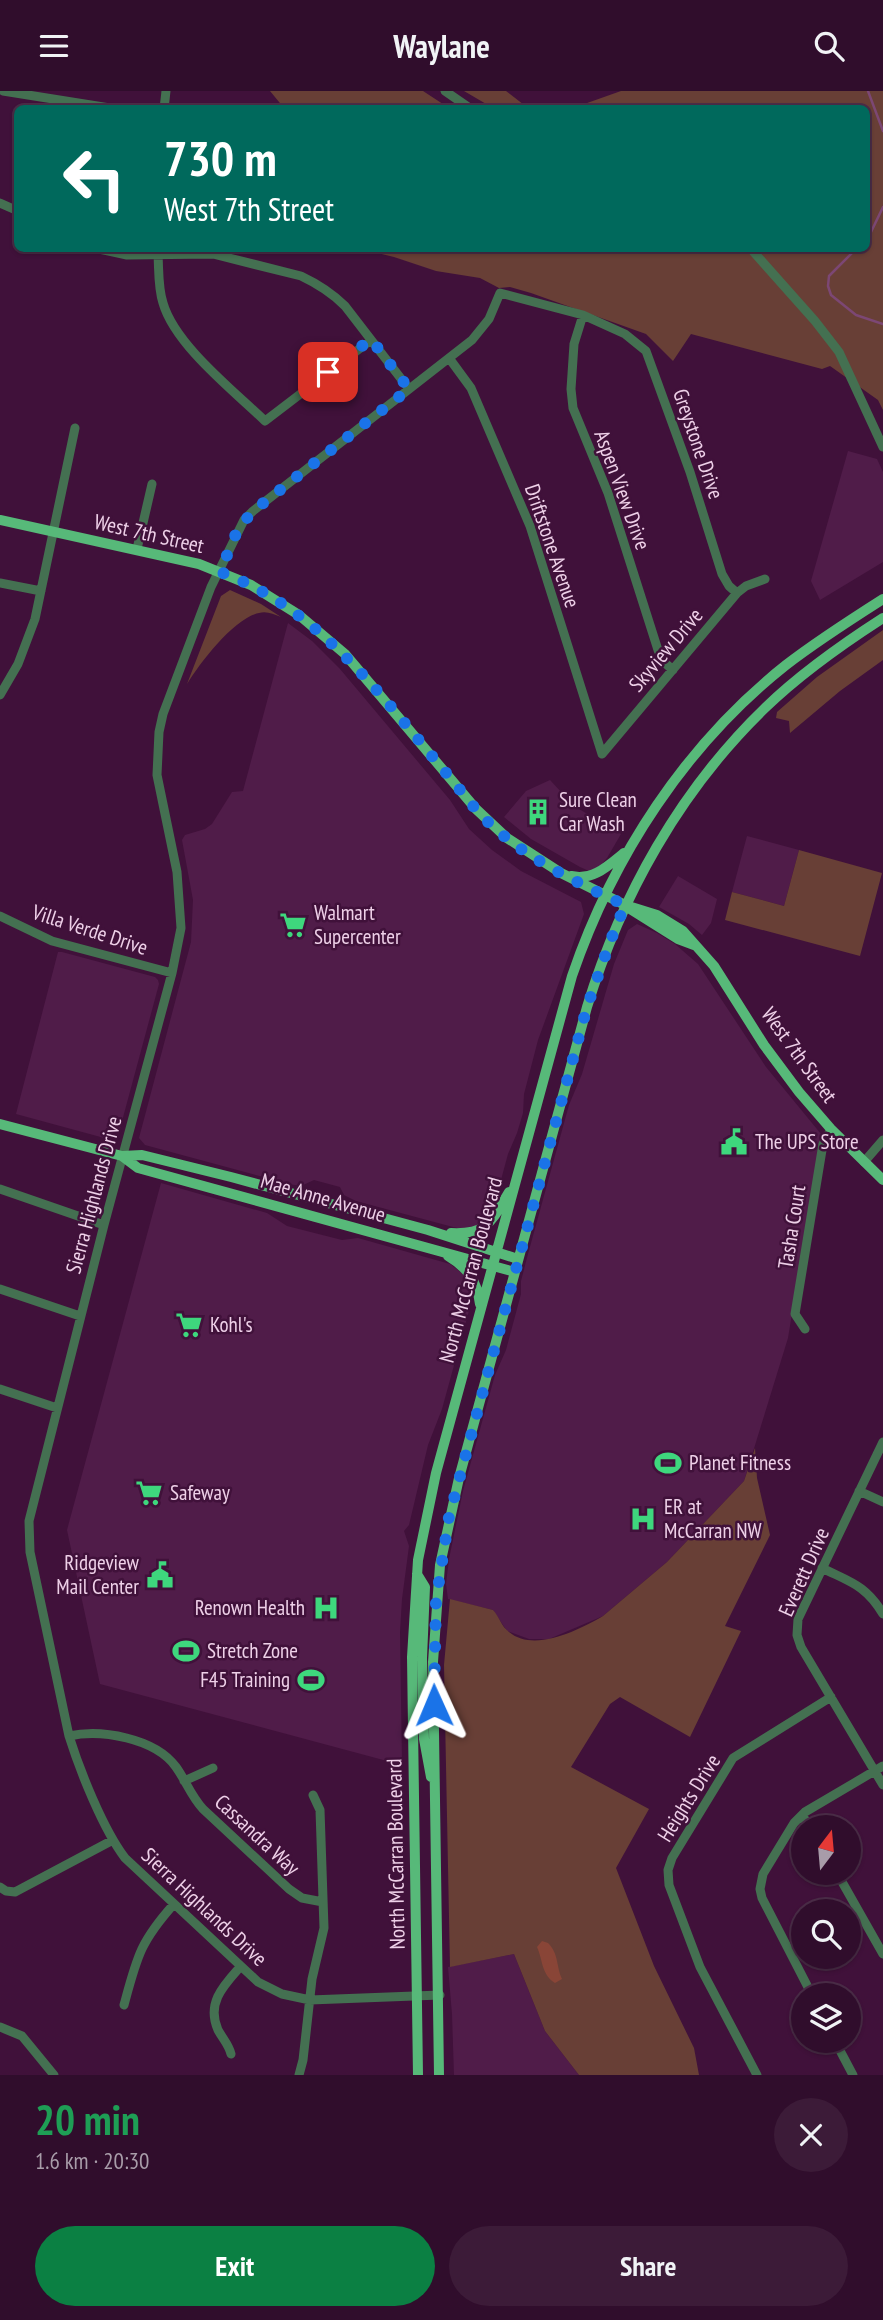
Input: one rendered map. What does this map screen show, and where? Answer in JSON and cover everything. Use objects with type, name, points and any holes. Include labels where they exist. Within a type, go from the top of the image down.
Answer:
[{"type":"main road","name":"West 7th Street","points":[[0,520],[184,560],[268,593],[324,635],[371,683],[487,821],[521,848],[561,873],[625,905],[669,921],[683,931],[719,974],[780,1068],[831,1129],[883,1180]]},
{"type":"main road","name":"North McCarran Boulevard","points":[[418,2075],[412,1657],[417,1574],[431,1493],[572,977],[605,896],[631,846],[682,770],[729,717],[785,666],[883,599]]},
{"type":"main road","name":"North McCarran Boulevard","points":[[439,2075],[440,1996],[433,1651],[440,1565],[459,1478],[587,1007],[625,905],[661,839],[717,761],[764,709],[793,684],[856,635],[883,618]]},
{"type":"main road","points":[[561,873],[575,878],[596,874],[631,846]]},
{"type":"main road","name":"Mae Anne Avenue","points":[[0,1124],[122,1156],[142,1156],[231,1177],[428,1230],[518,1259]]},
{"type":"main road","name":"Mae Anne Avenue","points":[[122,1156],[138,1168],[515,1272]]},
{"type":"main road","points":[[428,1230],[464,1234],[483,1229],[493,1219],[516,1178]]},
{"type":"main road","points":[[436,1250],[463,1266],[475,1281],[480,1310],[475,1328]]},
{"type":"main road","points":[[417,1574],[423,1582],[425,1594],[422,1658],[424,1739],[436,1793]]},
{"type":"street","points":[[3,91],[61,95],[100,105]]},
{"type":"street","points":[[445,91],[465,105]]},
{"type":"street","points":[[113,252],[127,255],[213,254],[301,276],[314,282],[336,297],[409,389]]},
{"type":"street","points":[[754,252],[839,352],[883,447]]},
{"type":"street","points":[[158,255],[167,316],[182,339],[265,421],[371,339]]},
{"type":"street","name":"Greystone Drive","points":[[500,293],[583,315],[634,339],[646,351],[651,359],[722,574],[737,593]]},
{"type":"street","name":"Sierra Highlands Drive","points":[[440,1996],[310,2000],[289,1997],[270,1989],[240,1967],[130,1863],[113,1840],[79,1765],[69,1735],[28,1537],[31,1506],[172,973],[181,928],[177,872],[157,775],[159,732],[211,587],[238,529],[253,511],[481,330],[500,293]]},
{"type":"street","name":"Aspen View Drive","points":[[583,315],[573,354],[573,408],[608,493],[658,650],[665,663],[673,670]]},
{"type":"street","name":"Driftstone Avenue","points":[[449,358],[471,388],[530,526],[602,754]]},
{"type":"street","points":[[0,695],[27,642],[41,591],[75,428]]},
{"type":"street","points":[[137,549],[152,484]]},
{"type":"street","name":"Skyview Drive","points":[[602,754],[737,593],[746,586],[765,579]]},
{"type":"street","points":[[0,583],[41,591]]},
{"type":"street","name":"Villa Verde Drive","points":[[0,916],[52,941],[172,973]]},
{"type":"street","name":"Tasha Court","points":[[805,1329],[795,1314],[823,1144],[831,1129]]},
{"type":"street","points":[[864,1162],[883,1140]]},
{"type":"street","points":[[0,1189],[104,1224]]},
{"type":"street","points":[[0,1289],[80,1316]]},
{"type":"street","points":[[0,1389],[57,1408]]},
{"type":"street","name":"Everett Drive","points":[[883,1442],[798,1619],[797,1635],[801,1647],[831,1697],[879,1769],[883,1785]]},
{"type":"street","points":[[859,1491],[883,1502]]},
{"type":"street","points":[[822,1569],[871,1594],[883,1614]]},
{"type":"street","name":"Heights Drive","points":[[757,2075],[700,1967],[669,1885],[668,1870],[733,1758],[831,1697]]},
{"type":"street","name":"Cassandra Way","points":[[69,1735],[97,1732],[150,1746],[173,1763],[203,1809],[289,1889],[309,1900],[323,1902]]},
{"type":"street","points":[[184,1781],[213,1768]]},
{"type":"street","points":[[802,1815],[879,1769]]},
{"type":"street","points":[[299,2075],[313,1973],[323,1936],[320,1810],[313,1795]]},
{"type":"street","points":[[791,1827],[763,1874],[760,1889],[764,1903],[806,1983]]},
{"type":"street","points":[[3,1889],[15,1892],[113,1840]]},
{"type":"street","points":[[844,1885],[883,1954]]},
{"type":"street","points":[[124,2005],[139,1950],[154,1926],[174,1904]]},
{"type":"street","points":[[231,2054],[216,2023],[214,2005],[221,1988],[240,1967]]},
{"type":"street","points":[[0,2027],[22,2036],[54,2075]]},
{"type":"street","points":[[841,2053],[853,2075]]},
{"type":"shaded area","points":[[270,91],[423,91],[444,105],[282,105]]},
{"type":"shaded area","points":[[464,91],[506,91],[524,105],[488,105]]},
{"type":"shaded area","points":[[621,91],[883,91],[883,410],[878,400],[830,366],[822,369],[691,334],[673,361],[646,334],[531,293],[510,287],[499,288],[480,278],[436,271],[373,252],[870,252],[870,105],[581,105]]},
{"type":"shaded area","points":[[848,451],[877,459],[883,472],[883,562],[820,600],[811,581]]},
{"type":"shaded area","points":[[230,590],[261,604],[281,617],[262,612],[239,623],[209,654],[187,684],[221,596]]},
{"type":"shaded area","points":[[288,623],[312,641],[340,669],[450,800],[469,829],[521,871],[581,902],[584,914],[538,1040],[517,1133],[508,1154],[492,1213],[481,1225],[462,1229],[453,1227],[356,1201],[344,1195],[340,1187],[314,1180],[301,1186],[289,1184],[145,1145],[139,1138],[191,942],[193,900],[182,840],[185,835],[212,824],[232,792],[243,791]]},
{"type":"shaded area","points":[[883,630],[883,660],[840,691],[790,733],[789,721],[776,718],[777,712],[817,677]]},
{"type":"shaded area","points":[[550,780],[574,806],[621,834],[599,867],[589,871],[580,867],[531,839],[504,817],[526,791]]},
{"type":"shaded area","points":[[747,836],[799,850],[784,906],[732,892]]},
{"type":"shaded area","points":[[799,850],[882,873],[860,956],[725,920],[732,892],[784,906]]},
{"type":"shaded area","points":[[678,876],[717,899],[711,923],[702,935],[689,924],[659,907]]},
{"type":"shaded area","points":[[637,924],[675,944],[698,964],[766,1067],[821,1134],[788,1338],[744,1481],[667,1562],[603,1616],[549,1639],[529,1639],[507,1631],[493,1610],[448,1599],[446,1584],[449,1559],[463,1491],[495,1375],[506,1350],[521,1294],[521,1281],[569,1105],[582,1074],[614,964],[628,930]]},
{"type":"shaded area","points":[[58,952],[158,980],[118,1136],[114,1139],[16,1114]]},
{"type":"shaded area","points":[[161,1183],[267,1213],[287,1226],[342,1240],[358,1238],[450,1264],[468,1278],[473,1291],[470,1307],[442,1409],[428,1445],[409,1525],[404,1531],[409,1546],[400,1632],[402,1765],[100,1684],[67,1530]]},
{"type":"shaded area","points":[[755,1448],[757,1478],[770,1535],[725,1626],[741,1631],[690,1737],[620,1697],[610,1704],[571,1767],[649,1809],[616,1868],[654,1966],[694,2048],[699,2075],[579,2075],[545,2031],[514,1954],[450,1967],[444,1665],[450,1599],[493,1610],[506,1630],[519,1638],[543,1640],[582,1627],[603,1616],[667,1562],[744,1481]]},
{"type":"shaded area","points":[[542,1941],[552,1947],[556,1956],[562,1979],[555,1983],[543,1967],[537,1947]]},
{"type":"shaded area","points":[[514,1954],[545,2031],[579,2075],[454,2075],[448,1967]]},
{"type":"waterway","points":[[868,91],[883,131]]},
{"type":"waterway","points":[[870,233],[883,207]]},
{"type":"waterway","points":[[853,252],[829,276],[831,295],[856,315],[883,324]]},
{"type":"place","name":"Sure Clean Car Wash","points":[[538,812]]},
{"type":"place","name":"Walmart Supercenter","points":[[293,925]]},
{"type":"place","name":"The UPS Store","points":[[734,1142]]},
{"type":"place","name":"Kohl's","points":[[189,1325]]},
{"type":"place","name":"Planet Fitness","points":[[668,1463]]},
{"type":"place","name":"Safeway","points":[[149,1493]]},
{"type":"place","name":"ER at McCarran NW","points":[[643,1519]]},
{"type":"place","name":"Ridgeview Mail Center","points":[[160,1575]]},
{"type":"place","name":"Renown Health","points":[[326,1608]]},
{"type":"place","name":"Stretch Zone","points":[[186,1651]]},
{"type":"place","name":"F45 Training","points":[[311,1680]]},
{"type":"route","points":[[328,372],[371,339],[409,389],[253,511],[238,529],[220,572],[268,593],[317,628],[371,683],[476,809],[507,838],[561,873],[625,905],[587,1007],[449,1517],[436,1601],[434,1705]]}]
